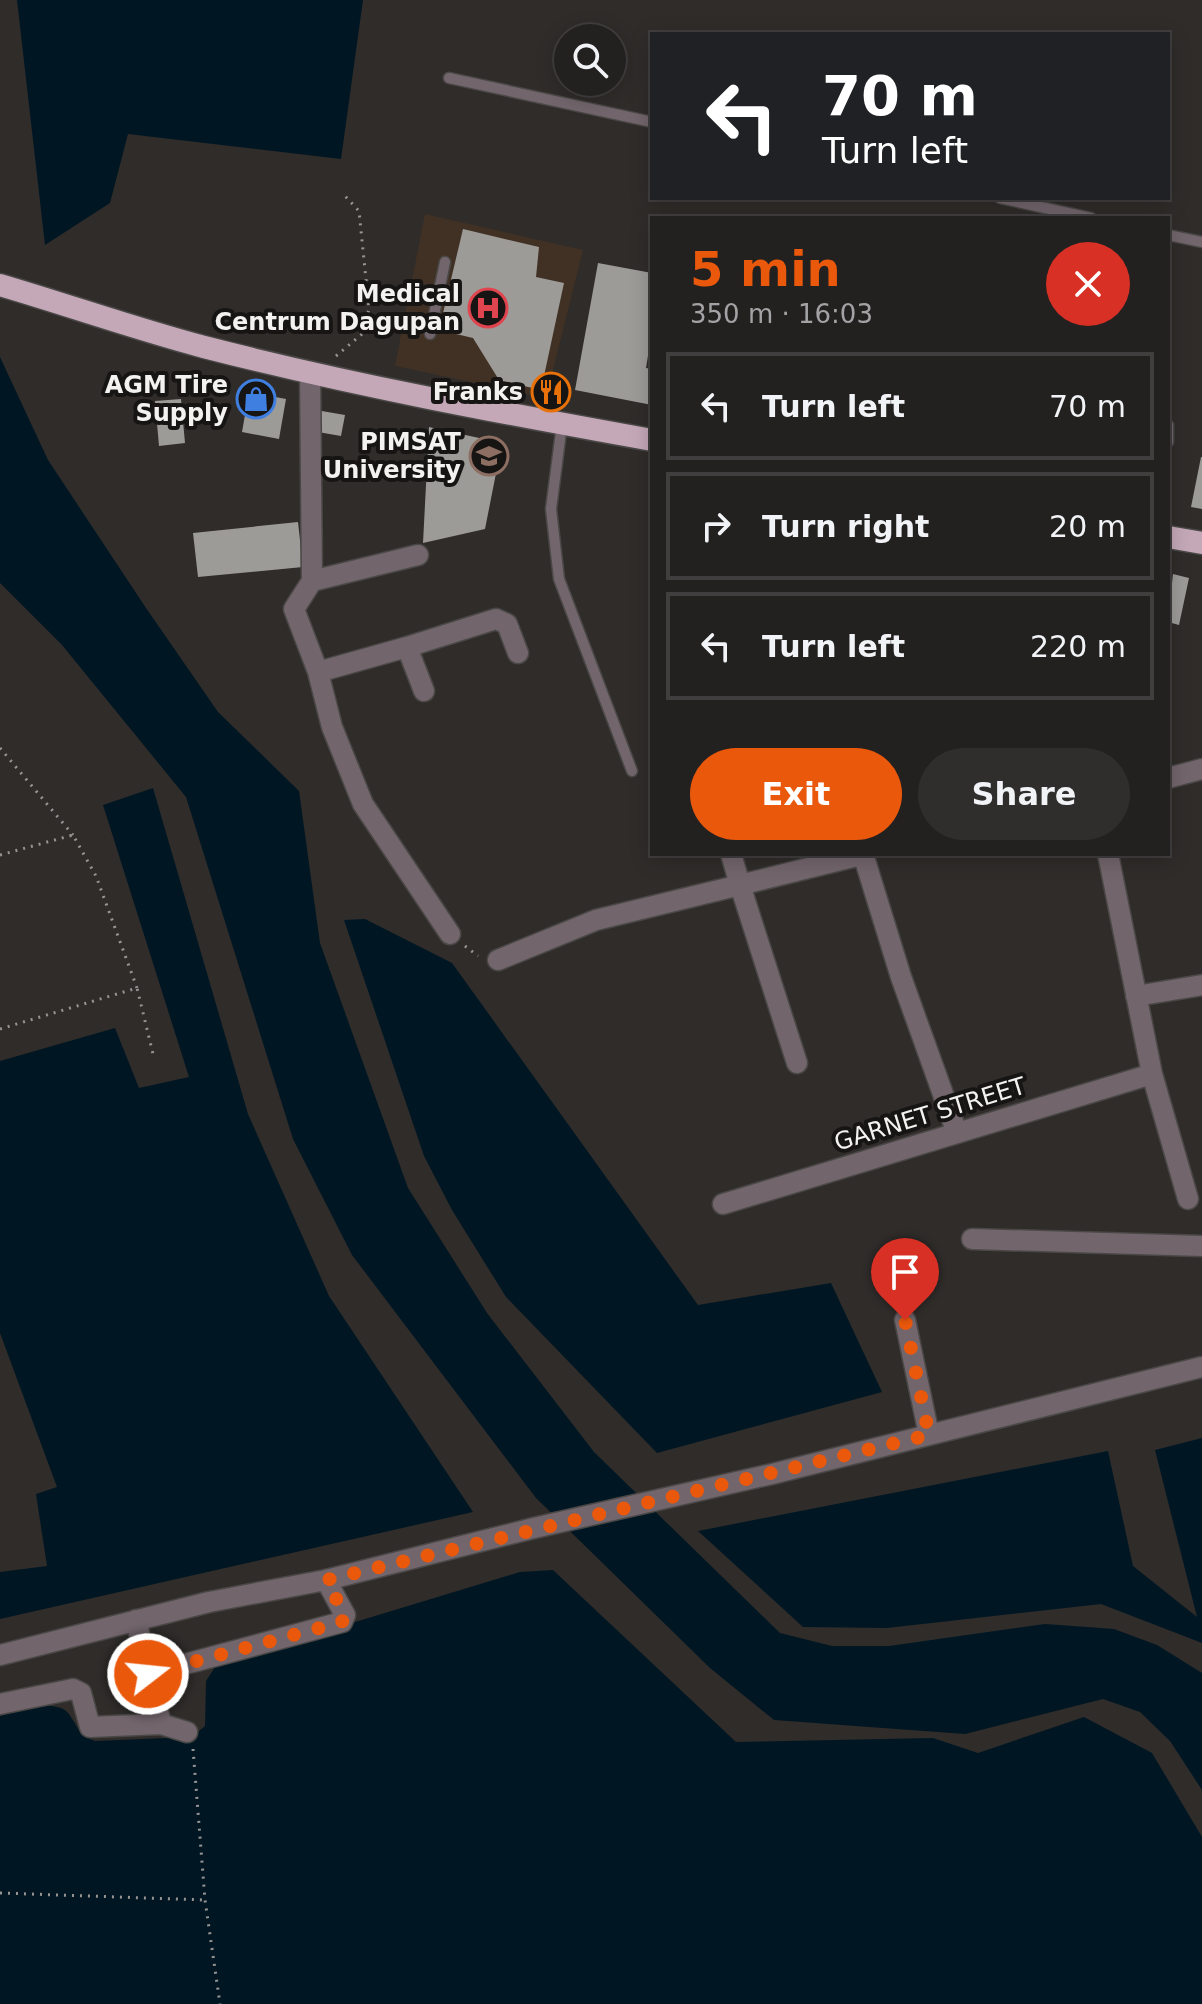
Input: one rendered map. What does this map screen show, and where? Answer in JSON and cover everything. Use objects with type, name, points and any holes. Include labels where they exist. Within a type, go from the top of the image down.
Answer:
[{"type":"highway","points":[[0,285],[201,346],[310,372],[650,440]]},
{"type":"highway","points":[[1170,537],[1202,543]]},
{"type":"street","points":[[310,372],[312,581],[294,609],[318,672],[332,727],[363,804],[450,934]]},
{"type":"street","points":[[312,581],[348,575],[418,555]]},
{"type":"street","points":[[318,672],[496,619],[507,624],[518,653]]},
{"type":"street","points":[[407,647],[424,691]]},
{"type":"street","points":[[1170,777],[1202,769]]},
{"type":"street","points":[[732,856],[797,1063]]},
{"type":"street","points":[[498,960],[596,920],[856,856]]},
{"type":"street","points":[[865,856],[901,977],[957,1133]]},
{"type":"street","points":[[1108,856],[1152,1074],[1188,1199]]},
{"type":"street","points":[[1136,996],[1202,985]]},
{"type":"street","name":"GARNET STREET","points":[[723,1204],[1152,1074]]},
{"type":"street","points":[[972,1239],[1202,1246]]},
{"type":"street","points":[[905,1320],[929,1435]]},
{"type":"street","points":[[0,1655],[136,1620],[326,1580],[534,1528],[679,1496],[1202,1367]]},
{"type":"street","points":[[148,1674],[342,1622],[345,1615],[326,1580]]},
{"type":"street","points":[[136,1620],[161,1724]]},
{"type":"street","points":[[0,1704],[73,1689],[81,1693],[90,1727],[161,1724],[190,1734]]},
{"type":"lane","points":[[449,78],[650,122]]},
{"type":"lane","points":[[1009,200],[1082,216]]},
{"type":"lane","points":[[1170,236],[1202,242]]},
{"type":"lane","points":[[430,334],[445,262]]},
{"type":"lane","points":[[562,424],[551,509],[559,579],[632,771]]},
{"type":"path","points":[[310,372],[356,343],[369,320],[359,211],[345,196]]},
{"type":"path","points":[[0,748],[73,835],[96,876],[137,988],[154,1058]]},
{"type":"path","points":[[0,855],[73,835]]},
{"type":"path","points":[[0,1029],[137,988]]},
{"type":"path","points":[[190,1734],[205,1900],[220,2004]]},
{"type":"path","points":[[0,1893],[205,1900]]},
{"type":"shaded area","name":"Medical Centrum Dagupan","points":[[425,214],[583,250],[546,398],[395,366]]},
{"type":"water","points":[[17,0],[363,0],[341,159],[128,134],[110,203],[45,245]]},
{"type":"water","points":[[0,357],[48,460],[146,608],[218,712],[299,791],[320,943],[408,1188],[487,1313],[594,1452],[780,1633],[832,1646],[889,1646],[1045,1624],[1114,1629],[1157,1645],[1202,1673],[1202,1790],[1170,1741],[1140,1712],[1103,1699],[965,1734],[774,1720],[710,1668],[536,1498],[352,1255],[293,1139],[186,797],[62,645],[0,583]]},
{"type":"water","points":[[153,788],[248,1114],[329,1296],[473,1512],[0,1619],[0,1572],[47,1566],[36,1494],[57,1487],[0,1333],[0,1061],[115,1028],[139,1088],[189,1077],[103,805]]},
{"type":"water","points":[[365,919],[452,963],[698,1305],[831,1283],[882,1392],[657,1453],[506,1297],[452,1210],[424,1156],[344,920]]},
{"type":"water","points":[[1202,1438],[1202,1643],[1101,1604],[887,1628],[803,1627],[698,1531],[1108,1451],[1133,1566],[1197,1617],[1155,1450]]},
{"type":"water","points":[[553,1570],[736,1742],[933,1738],[978,1753],[1084,1717],[1152,1753],[1202,1837],[1202,2004],[0,2004],[0,1716],[46,1706],[63,1709],[82,1733],[95,1741],[192,1737],[205,1726],[206,1681],[217,1664],[520,1572]]},
{"type":"building","name":"Medical Centrum Dagupan","points":[[463,229],[539,247],[536,277],[564,283],[541,390],[499,380],[473,338],[439,330]]},
{"type":"building","points":[[598,263],[650,273],[650,343],[646,368],[650,369],[650,405],[575,390]]},
{"type":"building","points":[[249,392],[286,399],[279,439],[242,432]]},
{"type":"building","points":[[181,399],[185,443],[159,446],[155,401]]},
{"type":"building","points":[[316,410],[345,415],[341,436],[312,431]]},
{"type":"building","points":[[429,427],[502,443],[485,529],[423,543]]},
{"type":"building","points":[[1202,457],[1202,509],[1191,507]]},
{"type":"building","points":[[298,522],[303,567],[198,577],[193,533]]},
{"type":"building","points":[[1173,574],[1189,578],[1179,625],[1170,623]]},
{"type":"place","name":"Medical Centrum Dagupan","points":[[488,308]]},
{"type":"place","name":"Franks","points":[[551,392]]},
{"type":"place","name":"AGM Tire Supply","points":[[256,399]]},
{"type":"place","name":"PIMSAT University","points":[[489,456]]},
{"type":"route","points":[[148,1674],[342,1622],[345,1615],[326,1580],[506,1534],[710,1489],[929,1435],[905,1320]]}]
